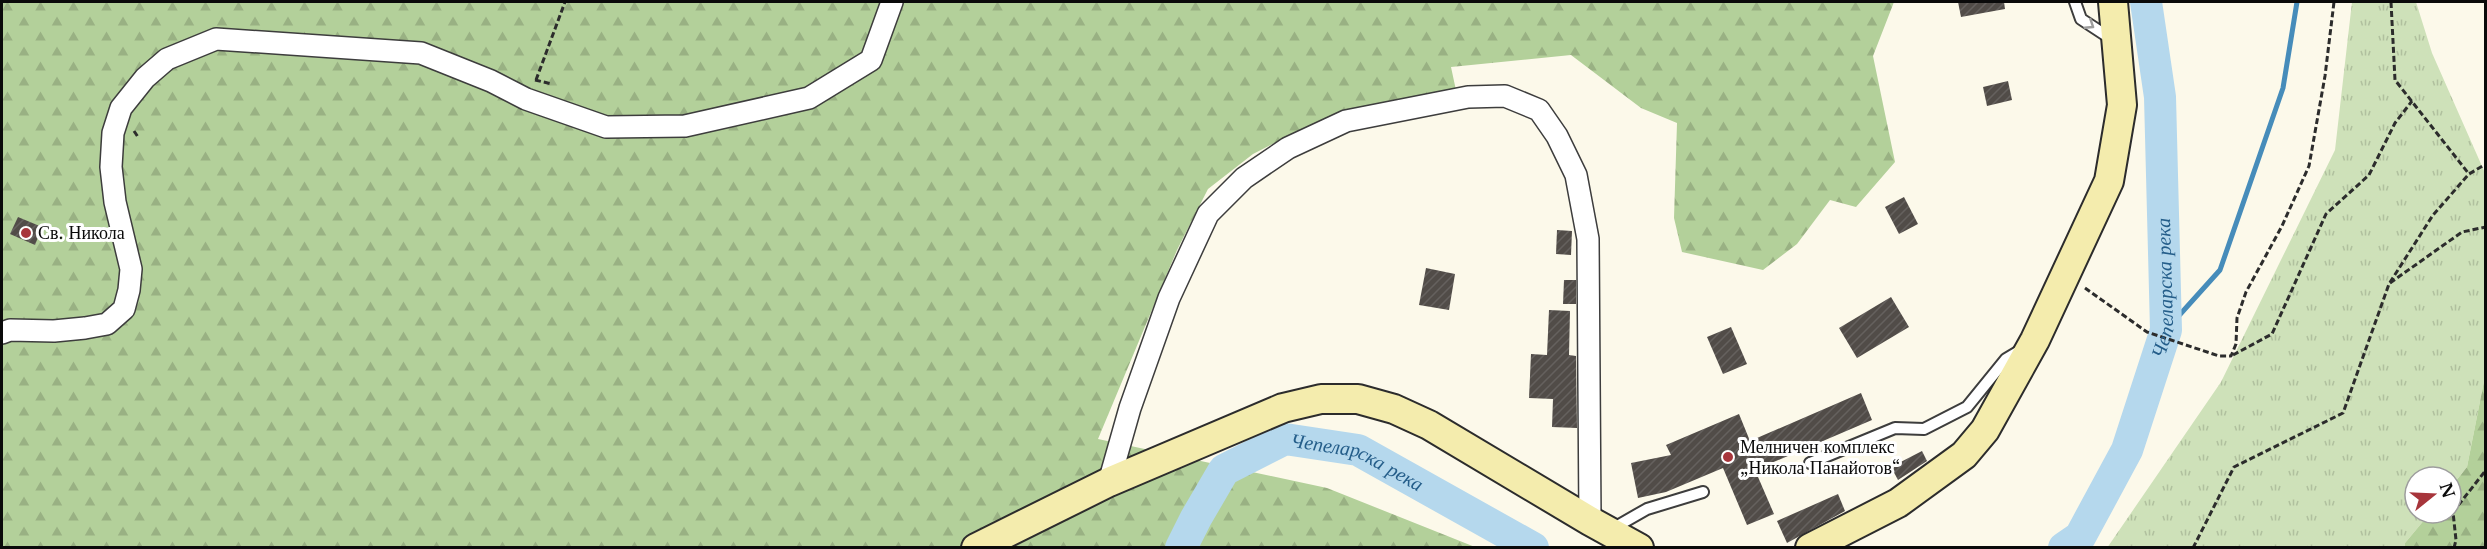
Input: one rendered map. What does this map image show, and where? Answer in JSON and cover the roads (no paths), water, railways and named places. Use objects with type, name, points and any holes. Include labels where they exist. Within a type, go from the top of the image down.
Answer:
[{"type":"main road","points":[[1810,548],[1898,503],[1964,455],[1985,430],[2035,340],[2109,181],[2122,105],[2113,2]]},
{"type":"main road","points":[[976,548],[1109,482],[1283,408],[1321,399],[1358,399],[1394,409],[1429,425],[1639,548]]},
{"type":"street","points":[[2,333],[10,330],[54,332],[107,324],[124,309],[131,269],[116,202],[111,167],[113,133],[122,108],[145,78],[167,59],[216,39],[421,53],[491,81],[526,99],[606,127],[685,126],[809,98],[871,60],[892,2]]},
{"type":"street","points":[[1109,482],[1130,408],[1168,298],[1208,214],[1244,178],[1288,148],[1346,121],[1468,97],[1505,96],[1539,110],[1557,136],[1576,175],[1588,239],[1599,526]]},
{"type":"lane","points":[[2075,2],[2081,19],[2115,41]]},
{"type":"lane","points":[[1810,463],[1895,428],[1924,429],[1967,407],[2006,359],[2035,340]]},
{"type":"lane","points":[[1599,526],[1703,492]]},
{"type":"waterway","name":"Чепеларска река","points":[[2064,548],[2080,537],[2127,450],[2166,330],[2160,97],[2146,2]]},
{"type":"waterway","points":[[2166,330],[2220,270],[2283,88],[2297,2]]},
{"type":"waterway","name":"Чепеларска река","points":[[1181,548],[1224,470],[1285,439],[1358,450],[1533,548]]},
{"type":"place","name":"Св. Никола","points":[[26,233]]},
{"type":"place","name":"Мелничен комплекс „Никола Панайотов“","points":[[1728,457]]}]
